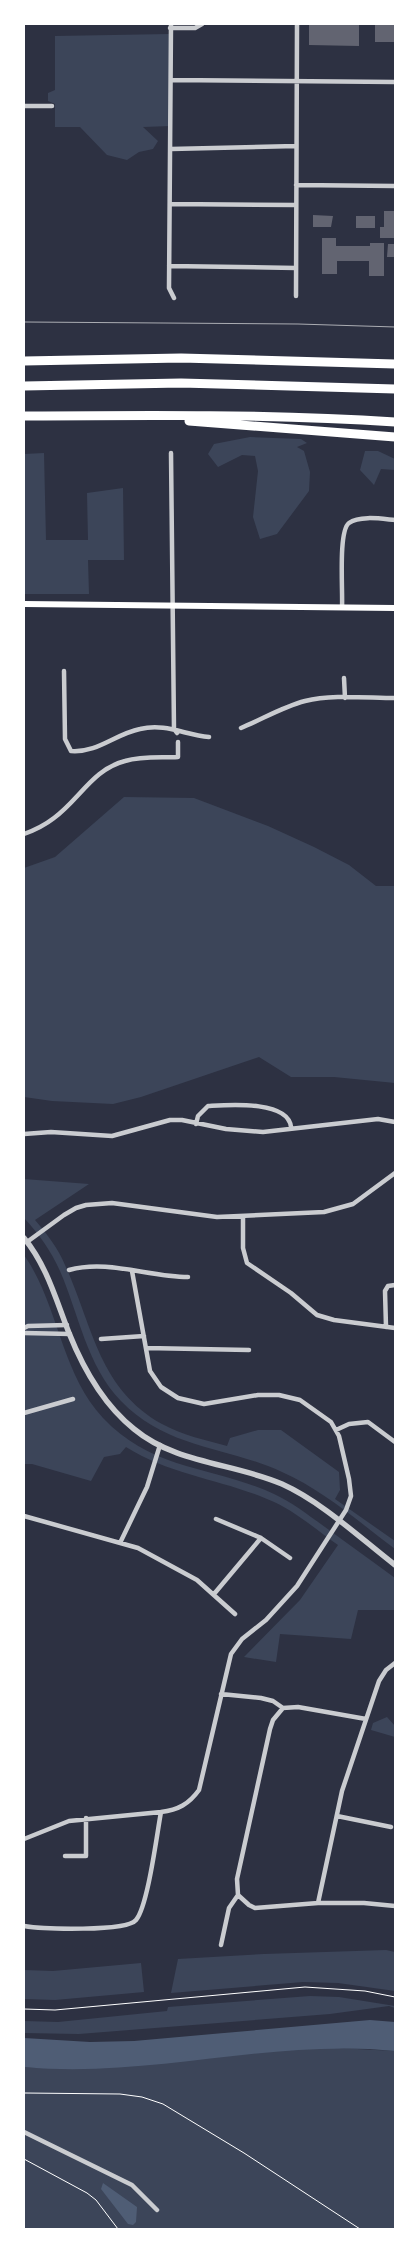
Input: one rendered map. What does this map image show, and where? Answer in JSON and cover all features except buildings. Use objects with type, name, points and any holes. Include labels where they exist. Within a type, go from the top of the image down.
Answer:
[{"type":"highway","points":[[24,361],[190,358],[395,364]]},
{"type":"highway","points":[[24,366],[106,359]]},
{"type":"highway","points":[[24,386],[181,383],[395,389]]},
{"type":"highway","points":[[126,415],[395,437]]},
{"type":"highway","points":[[24,416],[279,417],[395,422]]},
{"type":"main road","points":[[24,604],[395,608]]},
{"type":"street","points":[[174,298],[169,288],[170,26],[195,28],[202,24]]},
{"type":"street","points":[[296,296],[297,24]]},
{"type":"street","points":[[170,80],[395,82]]},
{"type":"street","points":[[24,106],[52,106]]},
{"type":"street","points":[[171,149],[296,146]]},
{"type":"street","points":[[296,185],[395,186]]},
{"type":"street","points":[[170,204],[296,205]]},
{"type":"street","points":[[169,266],[296,268]]},
{"type":"street","points":[[171,453],[171,606],[176,731]]},
{"type":"street","points":[[342,607],[344,534],[348,524],[360,520],[395,520]]},
{"type":"street","points":[[64,671],[65,739],[71,751],[91,750],[124,734],[154,727],[209,737]]},
{"type":"street","points":[[344,678],[345,698]]},
{"type":"street","points":[[241,728],[272,713],[307,700],[395,698]]},
{"type":"street","points":[[24,834],[39,828],[56,817],[91,782],[114,765],[136,759],[178,758],[178,742]]},
{"type":"street","points":[[196,1124],[198,1116],[208,1106],[248,1104],[285,1114],[291,1127]]},
{"type":"street","points":[[24,1134],[51,1132],[112,1136],[170,1120],[246,1132],[263,1132],[291,1127],[378,1118],[395,1122]]},
{"type":"street","points":[[395,1173],[362,1198],[342,1208],[324,1212],[243,1217],[196,1216],[112,1203],[97,1203],[76,1208],[26,1240],[49,1279],[70,1334],[100,1392],[135,1430],[160,1445],[195,1459],[281,1483],[310,1499],[395,1565]]},
{"type":"street","points":[[243,1217],[244,1254],[251,1267],[284,1288],[317,1315],[334,1320],[395,1328]]},
{"type":"street","points":[[69,1270],[80,1267],[100,1266],[171,1277],[188,1277]]},
{"type":"street","points":[[24,1839],[62,1822],[173,1810],[183,1806],[192,1799],[199,1790],[231,1654],[236,1646],[291,1594],[349,1503],[350,1496],[344,1452],[336,1430],[331,1422],[300,1400],[290,1397],[258,1395],[204,1404],[170,1395],[161,1387],[150,1371],[132,1271]]},
{"type":"street","points":[[386,1327],[385,1291],[388,1286],[395,1285]]},
{"type":"street","points":[[24,1328],[28,1326],[66,1325]]},
{"type":"street","points":[[24,1333],[70,1334]]},
{"type":"street","points":[[101,1339],[144,1336]]},
{"type":"street","points":[[146,1348],[249,1350]]},
{"type":"street","points":[[24,1413],[73,1399]]},
{"type":"street","points":[[336,1430],[359,1422],[368,1422],[395,1442]]},
{"type":"street","points":[[120,1543],[147,1487],[160,1445]]},
{"type":"street","points":[[24,1516],[138,1548],[191,1576],[236,1614]]},
{"type":"street","points":[[216,1519],[261,1538],[290,1558]]},
{"type":"street","points":[[214,1594],[261,1538]]},
{"type":"street","points":[[318,1903],[342,1791],[379,1681],[386,1670],[395,1663]]},
{"type":"street","points":[[221,1694],[273,1701],[283,1708],[298,1707],[366,1719]]},
{"type":"street","points":[[221,1945],[229,1908],[238,1895],[238,1879],[270,1729],[273,1720],[283,1708]]},
{"type":"street","points":[[24,1926],[94,1928],[125,1926],[135,1921],[144,1902],[161,1812]]},
{"type":"street","points":[[337,1816],[391,1827]]},
{"type":"street","points":[[65,1856],[86,1856],[86,1818]]},
{"type":"street","points":[[238,1895],[248,1905],[255,1908],[318,1903],[364,1903],[395,1906]]},
{"type":"street","points":[[24,2132],[132,2185],[157,2210]]},
{"type":"path","points":[[24,2009],[55,2010],[305,1988],[365,1991],[395,1997]]},
{"type":"path","points":[[24,2093],[120,2094],[154,2100],[244,2153],[360,2229]]},
{"type":"path","points":[[24,2159],[87,2193],[96,2200],[118,2229]]},
{"type":"shaded area","points":[[170,34],[171,126],[143,127],[158,141],[153,149],[139,152],[127,160],[107,155],[80,127],[55,127],[55,104],[48,101],[48,93],[55,90],[55,36]]},
{"type":"shaded area","points":[[250,437],[301,439],[307,443],[297,447],[304,451],[310,472],[309,491],[277,534],[260,539],[253,517],[258,471],[255,456],[242,455],[218,467],[208,454],[214,444]]},
{"type":"shaded area","points":[[365,451],[378,451],[395,459],[395,470],[381,469],[374,485],[360,470]]},
{"type":"shaded area","points":[[44,453],[46,540],[88,540],[87,493],[123,488],[124,560],[88,560],[89,594],[24,594],[24,454]]},
{"type":"shaded area","points":[[124,797],[194,798],[268,826],[314,847],[349,865],[376,886],[395,886],[395,1083],[334,1077],[291,1077],[259,1057],[141,1097],[113,1104],[52,1101],[24,1097],[24,868],[55,857]]},
{"type":"shaded area","points":[[24,1179],[89,1184],[35,1220],[52,1241],[62,1259],[100,1354],[124,1393],[141,1409],[162,1424],[194,1437],[227,1446],[230,1438],[258,1430],[281,1430],[339,1472],[340,1490],[335,1499],[395,1541],[395,1549],[340,1507],[297,1479],[261,1463],[177,1438],[139,1417],[121,1401],[109,1387],[92,1356],[56,1264],[35,1230],[24,1218]]},
{"type":"shaded area","points":[[24,1255],[36,1274],[45,1295],[77,1380],[103,1418],[122,1435],[142,1448],[163,1458],[251,1485],[281,1497],[294,1505],[395,1578],[395,1610],[358,1610],[351,1639],[280,1634],[276,1662],[244,1657],[300,1600],[338,1545],[277,1503],[249,1492],[160,1464],[126,1447],[120,1454],[104,1457],[91,1481],[32,1464],[24,1464]]},
{"type":"shaded area","points":[[387,1717],[395,1726],[395,1737],[371,1730],[373,1723]]},
{"type":"shaded area","points":[[386,1950],[395,1952],[395,1991],[338,1983],[303,1982],[171,1993],[178,1959]]},
{"type":"shaded area","points":[[141,1963],[144,1992],[55,2000],[24,1999],[24,1970],[53,1971]]},
{"type":"shaded area","points":[[310,1996],[339,1997],[395,2006],[395,2008],[389,2006],[330,2014],[79,2034],[24,2033],[24,2021],[58,2022],[167,2011],[168,2007]]},
{"type":"shaded area","points":[[370,2020],[395,2022],[395,2051],[349,2048],[302,2050],[117,2068],[24,2067],[24,2038],[90,2042],[134,2041]]},
{"type":"shaded area","points":[[319,2047],[395,2051],[395,2229],[24,2229],[24,2067],[98,2068]]},
{"type":"shaded area","points":[[103,2183],[137,2207],[136,2222],[133,2225],[128,2224],[101,2189]]},
{"type":"tram line","points":[[24,322],[298,324],[395,327]]}]
